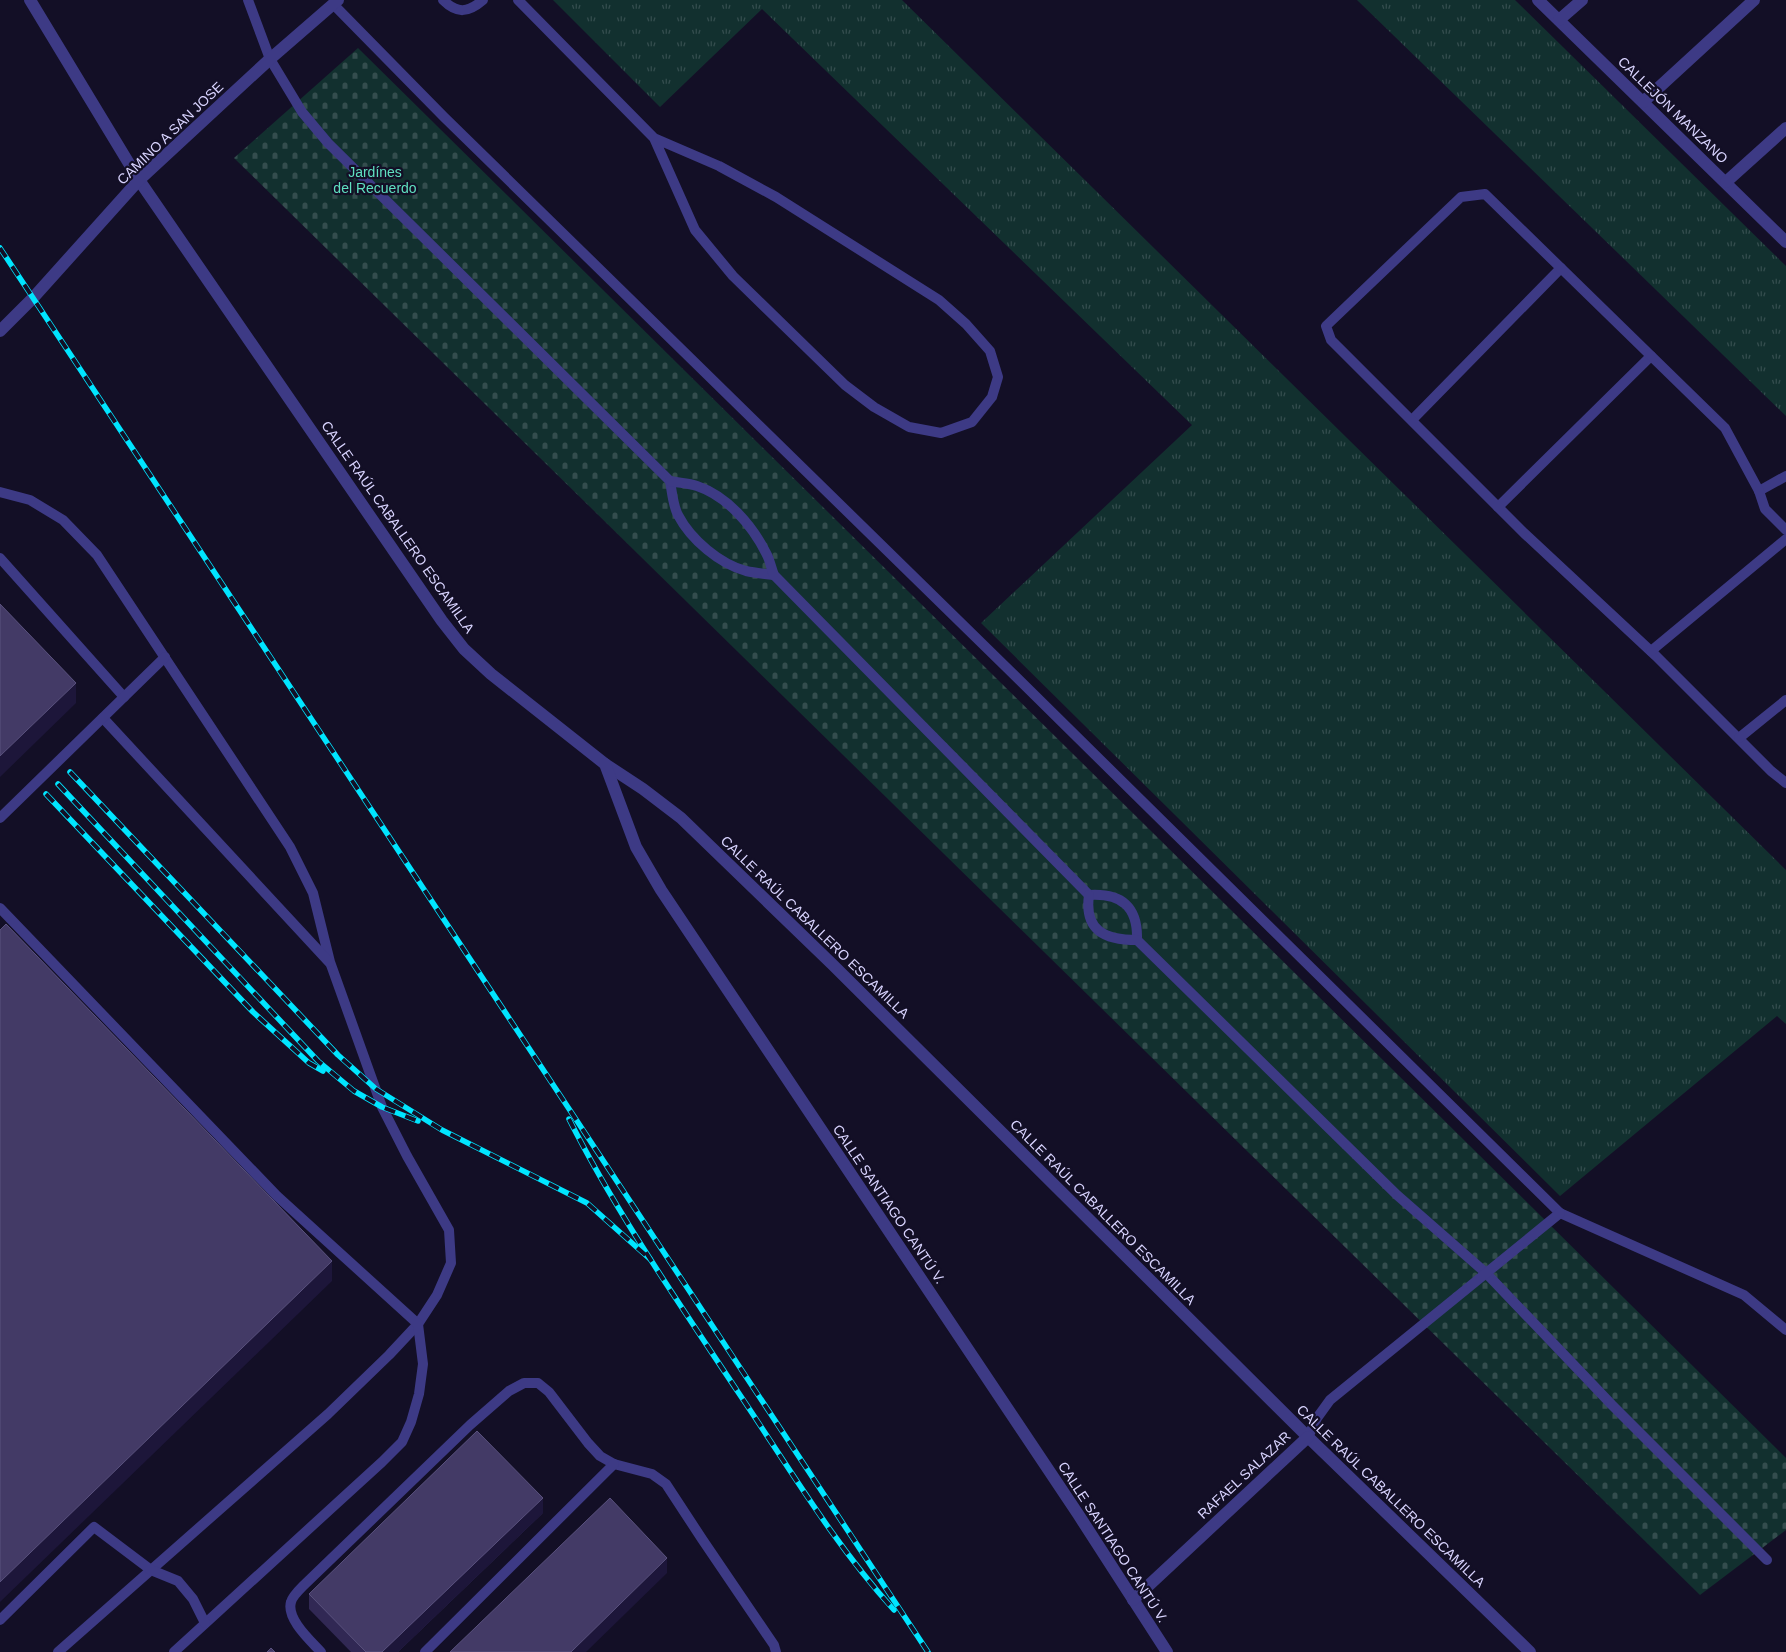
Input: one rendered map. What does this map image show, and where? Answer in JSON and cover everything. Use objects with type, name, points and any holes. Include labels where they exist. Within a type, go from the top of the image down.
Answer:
[{"type":"street","name":"CALLE RAÚL CABALLERO ESCAMILLA","points":[[30,0],[139,180],[447,628],[464,649],[491,674],[606,764],[681,818],[840,972],[1308,1436],[1530,1652]]},
{"type":"street","name":"CALLEJÓN MANZANO","points":[[1538,0],[1786,242]]},
{"type":"street","points":[[1559,20],[1582,0]]},
{"type":"street","points":[[1643,102],[1754,0]]},
{"type":"street","name":"CAMINO A SAN JOSE","points":[[0,331],[33,298],[139,180],[270,59],[336,2]]},
{"type":"street","points":[[1726,182],[1786,128]]},
{"type":"street","name":"CALLE SANTIAGO CANTÚ V.","points":[[606,764],[636,847],[661,890],[1078,1514],[1167,1652]]},
{"type":"street","name":"RAFAEL SALAZAR","points":[[1132,1600],[1308,1436]]},
{"type":"lane","points":[[248,0],[270,59],[296,104],[328,143],[670,481],[677,514],[687,530],[725,562],[747,571],[774,575]]},
{"type":"lane","points":[[443,0],[450,7],[461,11],[474,7],[483,0]]},
{"type":"lane","points":[[518,0],[654,138],[695,230],[734,276],[845,386],[874,407],[908,427],[941,433],[972,422],[992,397],[998,377],[990,351],[966,324],[939,300],[776,197],[719,166],[654,138]]},
{"type":"lane","points":[[336,2],[444,117],[1560,1213],[1744,1295],[1786,1330]]},
{"type":"lane","points":[[1786,530],[1765,509],[1759,490],[1725,428],[1485,194],[1461,197],[1326,326],[1332,340],[1524,533],[1651,651],[1786,783]]},
{"type":"lane","points":[[1412,420],[1561,268]]},
{"type":"lane","points":[[1498,507],[1651,356]]},
{"type":"lane","points":[[1759,490],[1786,476]]},
{"type":"lane","points":[[670,481],[696,486],[720,497],[739,515],[756,536],[767,554],[774,575],[1089,895],[1111,896],[1123,902],[1132,912],[1138,925],[1137,940]]},
{"type":"lane","points":[[0,492],[30,500],[63,520],[97,555],[290,847],[313,893],[330,962],[382,1107],[449,1230],[451,1263],[437,1295],[418,1324],[388,1355],[328,1414],[58,1652]]},
{"type":"lane","points":[[1651,651],[1786,539]]},
{"type":"lane","points":[[0,558],[124,698]]},
{"type":"lane","points":[[0,818],[166,657]]},
{"type":"lane","points":[[1738,738],[1786,700]]},
{"type":"lane","points":[[103,718],[330,962]]},
{"type":"lane","points":[[1089,895],[1088,908],[1090,920],[1098,931],[1111,939],[1137,940],[1397,1195],[1486,1273],[1612,1405],[1767,1560]]},
{"type":"lane","points":[[0,908],[277,1196],[418,1324],[423,1364],[419,1394],[411,1422],[402,1442],[174,1652]]},
{"type":"lane","name":"RAFAEL SALAZAR","points":[[1308,1436],[1317,1418],[1330,1400],[1560,1213]]},
{"type":"lane","points":[[322,1652],[303,1633],[291,1615],[291,1602],[303,1586],[470,1425],[509,1391],[524,1383],[538,1383],[549,1392],[600,1456],[614,1464],[652,1474],[666,1484],[774,1645],[776,1652]]},
{"type":"lane","points":[[425,1652],[614,1464]]},
{"type":"lane","points":[[0,1620],[94,1527],[151,1570],[178,1581],[192,1599],[205,1623]]},
{"type":"green space","points":[[553,0],[902,0],[1786,870],[1786,1024],[1777,1016],[1560,1196],[981,623],[1192,425],[762,9],[660,107]]},
{"type":"green space","points":[[1357,0],[1515,0],[1786,266],[1786,416]]},
{"type":"green space","name":"Jardínes del Recuerdo","points":[[358,48],[1786,1458],[1786,1530],[1700,1595],[234,158]]},
{"type":"building","points":[[0,604],[76,683],[0,756]]},
{"type":"building","points":[[6,924],[332,1261],[0,1582],[0,930]]},
{"type":"building","points":[[477,1431],[543,1498],[382,1652],[366,1652],[309,1594]]},
{"type":"building","points":[[610,1498],[667,1558],[571,1652],[450,1652]]},
{"type":"building","points":[[271,1648],[275,1652],[267,1652]]},
{"type":"railway","points":[[0,248],[928,1652]]},
{"type":"railway","points":[[70,772],[338,1055],[376,1089],[442,1130],[587,1203],[650,1259]]},
{"type":"railway","points":[[58,784],[318,1061],[354,1091],[382,1107],[418,1121]]},
{"type":"railway","points":[[46,794],[253,1012],[309,1063],[323,1071]]},
{"type":"railway","points":[[569,1119],[628,1224],[693,1325],[831,1532],[894,1610]]}]
